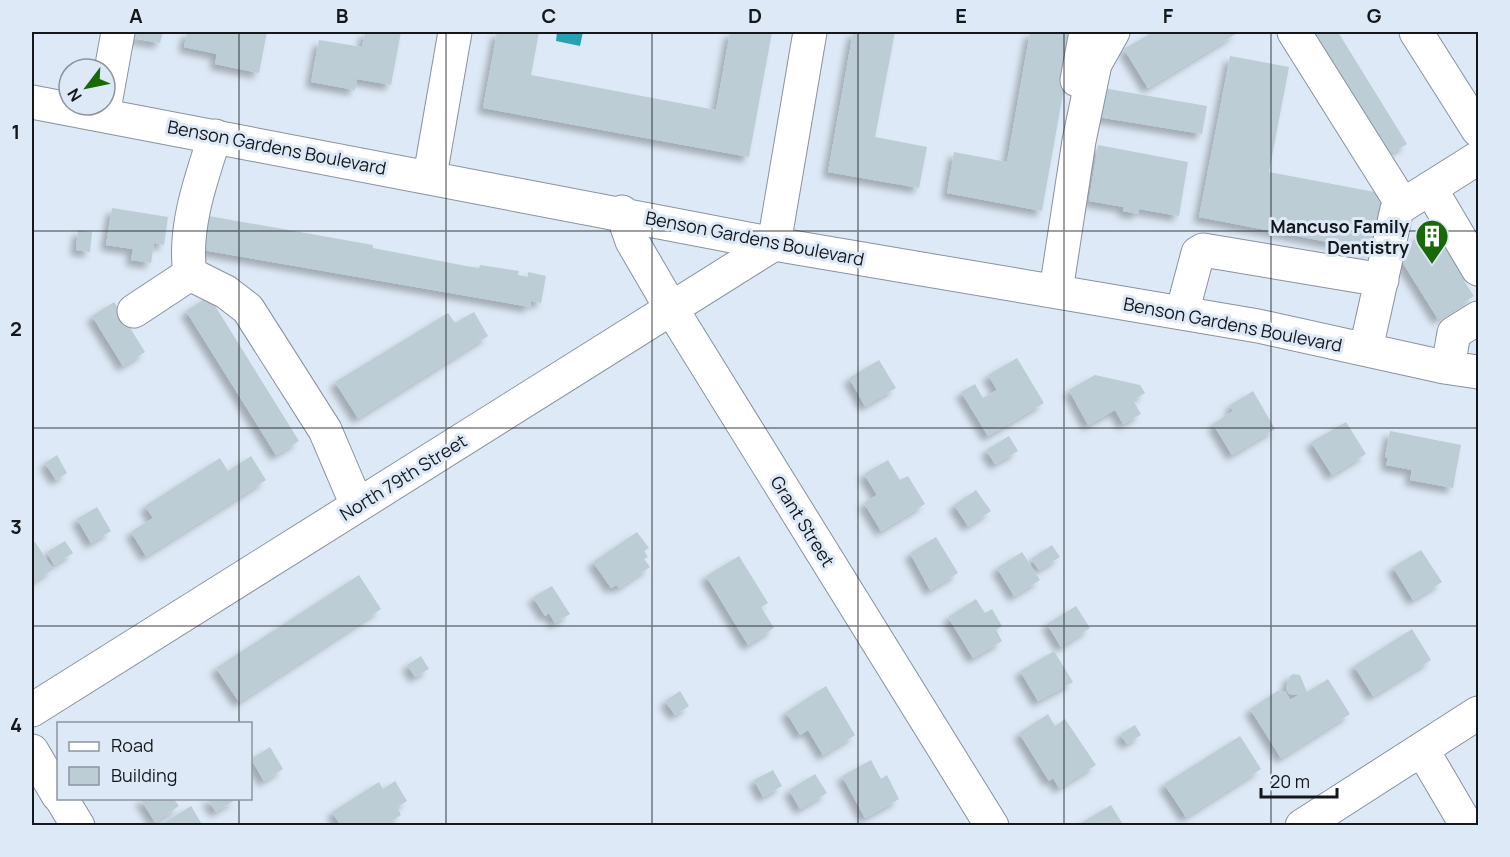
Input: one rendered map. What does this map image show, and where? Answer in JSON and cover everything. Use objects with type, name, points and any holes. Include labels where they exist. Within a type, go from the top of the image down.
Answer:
[{"type":"street","points":[[113,57],[118,32]]},
{"type":"street","points":[[430,176],[455,32]]},
{"type":"street","points":[[774,244],[810,32]]},
{"type":"street","points":[[1047,290],[1086,32]]},
{"type":"street","points":[[1047,290],[1095,64],[1113,32]]},
{"type":"street","points":[[1294,32],[1402,204]]},
{"type":"street","points":[[1416,32],[1479,130]]},
{"type":"street","name":"Benson Gardens Boulevard","points":[[32,102],[57,107]]},
{"type":"street","name":"Benson Gardens Boulevard","points":[[114,117],[622,212],[774,244],[1182,313],[1463,370]]},
{"type":"street","points":[[189,274],[186,250],[203,172],[215,136]]},
{"type":"street","points":[[1366,349],[1397,208],[1479,158]]},
{"type":"street","points":[[1430,188],[1479,269]]},
{"type":"street","name":"Grant Street","points":[[622,212],[632,241],[670,308],[992,825]]},
{"type":"street","name":"North 79th Street","points":[[32,710],[774,244]]},
{"type":"street","points":[[1182,313],[1198,253],[1203,249],[1382,280]]},
{"type":"street","points":[[134,311],[189,274]]},
{"type":"street","points":[[189,274],[226,292],[248,309],[325,430],[357,505]]},
{"type":"street","points":[[1463,370],[1466,325]]},
{"type":"street","points":[[1302,825],[1423,751],[1479,713]]},
{"type":"street","points":[[32,751],[57,792]]},
{"type":"street","points":[[1423,751],[1467,825]]},
{"type":"street","points":[[62,800],[78,825]]},
{"type":"water","points":[[557,32],[583,32],[580,46],[556,41]]},
{"type":"building","points":[[133,32],[163,32],[160,43],[132,38]]},
{"type":"building","points":[[187,32],[267,32],[259,73],[215,64],[217,54],[184,47]]},
{"type":"building","points":[[365,32],[401,32],[391,85],[357,79],[355,90],[311,82],[319,40],[362,47]]},
{"type":"building","points":[[497,32],[539,32],[531,75],[716,110],[730,32],[772,32],[749,157],[483,108]]},
{"type":"building","points":[[853,32],[895,32],[875,137],[927,147],[919,188],[828,172]]},
{"type":"building","points":[[1030,32],[1074,32],[1042,211],[947,193],[954,152],[1007,162]]},
{"type":"building","points":[[1153,32],[1239,32],[1148,88],[1124,49]]},
{"type":"building","points":[[1306,32],[1338,32],[1407,144],[1385,157]]},
{"type":"building","points":[[1230,56],[1289,67],[1269,172],[1385,194],[1374,251],[1199,217]]},
{"type":"building","points":[[1097,87],[1207,106],[1202,134],[1092,116]]},
{"type":"building","points":[[1098,145],[1188,162],[1179,216],[1139,209],[1138,214],[1123,211],[1124,207],[1089,201]]},
{"type":"building","points":[[112,208],[168,217],[164,245],[154,243],[151,263],[131,260],[133,249],[106,245]]},
{"type":"building","points":[[203,215],[373,245],[373,248],[466,266],[479,268],[480,265],[519,271],[518,275],[528,277],[528,272],[546,276],[541,303],[531,301],[530,307],[197,249]]},
{"type":"building","name":"Mancuso Family Dentistry","points":[[1431,229],[1440,244],[1446,241],[1469,278],[1464,281],[1474,296],[1438,319],[1396,252]]},
{"type":"building","points":[[78,230],[92,232],[90,252],[76,250]]},
{"type":"building","points":[[209,296],[299,441],[276,455],[186,311]]},
{"type":"building","points":[[114,302],[145,352],[123,366],[92,316]]},
{"type":"building","points":[[474,312],[488,336],[358,418],[335,382],[448,313],[455,323]]},
{"type":"building","points":[[1017,358],[1044,403],[988,436],[961,392],[975,384],[983,398],[997,390],[988,375]]},
{"type":"building","points":[[879,360],[896,388],[865,406],[849,378]]},
{"type":"building","points":[[1095,375],[1140,385],[1145,393],[1133,400],[1141,414],[1123,424],[1115,410],[1088,425],[1069,390]]},
{"type":"building","points":[[1253,391],[1275,429],[1232,455],[1213,424],[1233,411],[1230,405]]},
{"type":"building","points":[[1346,422],[1366,454],[1332,475],[1311,442]]},
{"type":"building","points":[[1390,431],[1461,445],[1453,488],[1410,480],[1412,470],[1386,465],[1388,458],[1385,457]]},
{"type":"building","points":[[1009,436],[1018,451],[995,464],[986,450]]},
{"type":"building","points":[[57,455],[67,473],[56,480],[45,463]]},
{"type":"building","points":[[251,456],[266,480],[146,556],[131,532],[153,518],[145,506],[220,458],[228,471]]},
{"type":"building","points":[[888,460],[900,480],[908,476],[925,504],[881,531],[864,503],[877,495],[864,474]]},
{"type":"building","points":[[976,490],[991,511],[968,526],[954,505]]},
{"type":"building","points":[[97,507],[111,531],[91,543],[77,519]]},
{"type":"building","points":[[637,532],[649,548],[644,551],[648,557],[644,559],[650,567],[619,588],[617,585],[611,588],[593,562]]},
{"type":"building","points":[[936,537],[958,573],[930,590],[910,553]]},
{"type":"building","points":[[65,541],[73,553],[54,565],[47,552]]},
{"type":"building","points":[[35,542],[53,569],[32,583],[32,544]]},
{"type":"building","points":[[1052,545],[1060,557],[1039,570],[1031,559]]},
{"type":"building","points":[[1421,550],[1442,582],[1413,600],[1393,567]]},
{"type":"building","points":[[1022,552],[1040,580],[1014,596],[997,568]]},
{"type":"building","points":[[739,556],[768,603],[761,607],[774,628],[748,645],[706,576]]},
{"type":"building","points":[[359,575],[381,609],[239,702],[216,668]]},
{"type":"building","points":[[552,586],[570,614],[555,623],[549,613],[545,616],[533,597]]},
{"type":"building","points":[[976,599],[985,613],[992,609],[1002,626],[996,630],[1002,641],[973,658],[948,617]]},
{"type":"building","points":[[1076,606],[1090,628],[1061,647],[1047,624]]},
{"type":"building","points":[[1412,629],[1431,660],[1373,696],[1354,666]]},
{"type":"building","points":[[1054,651],[1073,682],[1038,701],[1020,671]]},
{"type":"building","points":[[421,656],[429,669],[415,677],[407,665]]},
{"type":"building","points":[[1293,674],[1300,675],[1307,692],[1328,679],[1350,714],[1281,758],[1250,709],[1279,690],[1281,694],[1285,691],[1290,700],[1299,695],[1289,694],[1286,689],[1289,677]]},
{"type":"building","points":[[826,686],[855,735],[823,755],[808,730],[800,735],[786,712]]},
{"type":"building","points":[[680,691],[689,706],[675,715],[665,701]]},
{"type":"building","points":[[1048,714],[1055,726],[1065,719],[1096,765],[1059,788],[1053,778],[1049,781],[1019,733]]},
{"type":"building","points":[[1135,725],[1141,735],[1127,744],[1120,734]]},
{"type":"building","points":[[1240,736],[1261,769],[1186,817],[1164,784]]},
{"type":"building","points":[[270,747],[283,769],[264,781],[252,758]]},
{"type":"building","points":[[871,760],[881,779],[887,775],[899,799],[865,818],[842,776]]},
{"type":"building","points":[[773,770],[782,786],[763,797],[754,780]]},
{"type":"building","points":[[815,774],[827,793],[800,809],[789,790]]},
{"type":"building","points":[[395,781],[407,801],[397,807],[401,815],[384,826],[341,826],[332,812],[379,782],[383,789]]},
{"type":"building","points":[[141,800],[174,800],[179,806],[155,822]]},
{"type":"building","points":[[208,800],[235,800],[216,812]]},
{"type":"building","points":[[1111,805],[1124,826],[1076,826]]},
{"type":"building","points":[[191,806],[203,826],[159,826]]},
{"type":"place","name":"Mancuso Family Dentistry","points":[[1432,265]]}]
